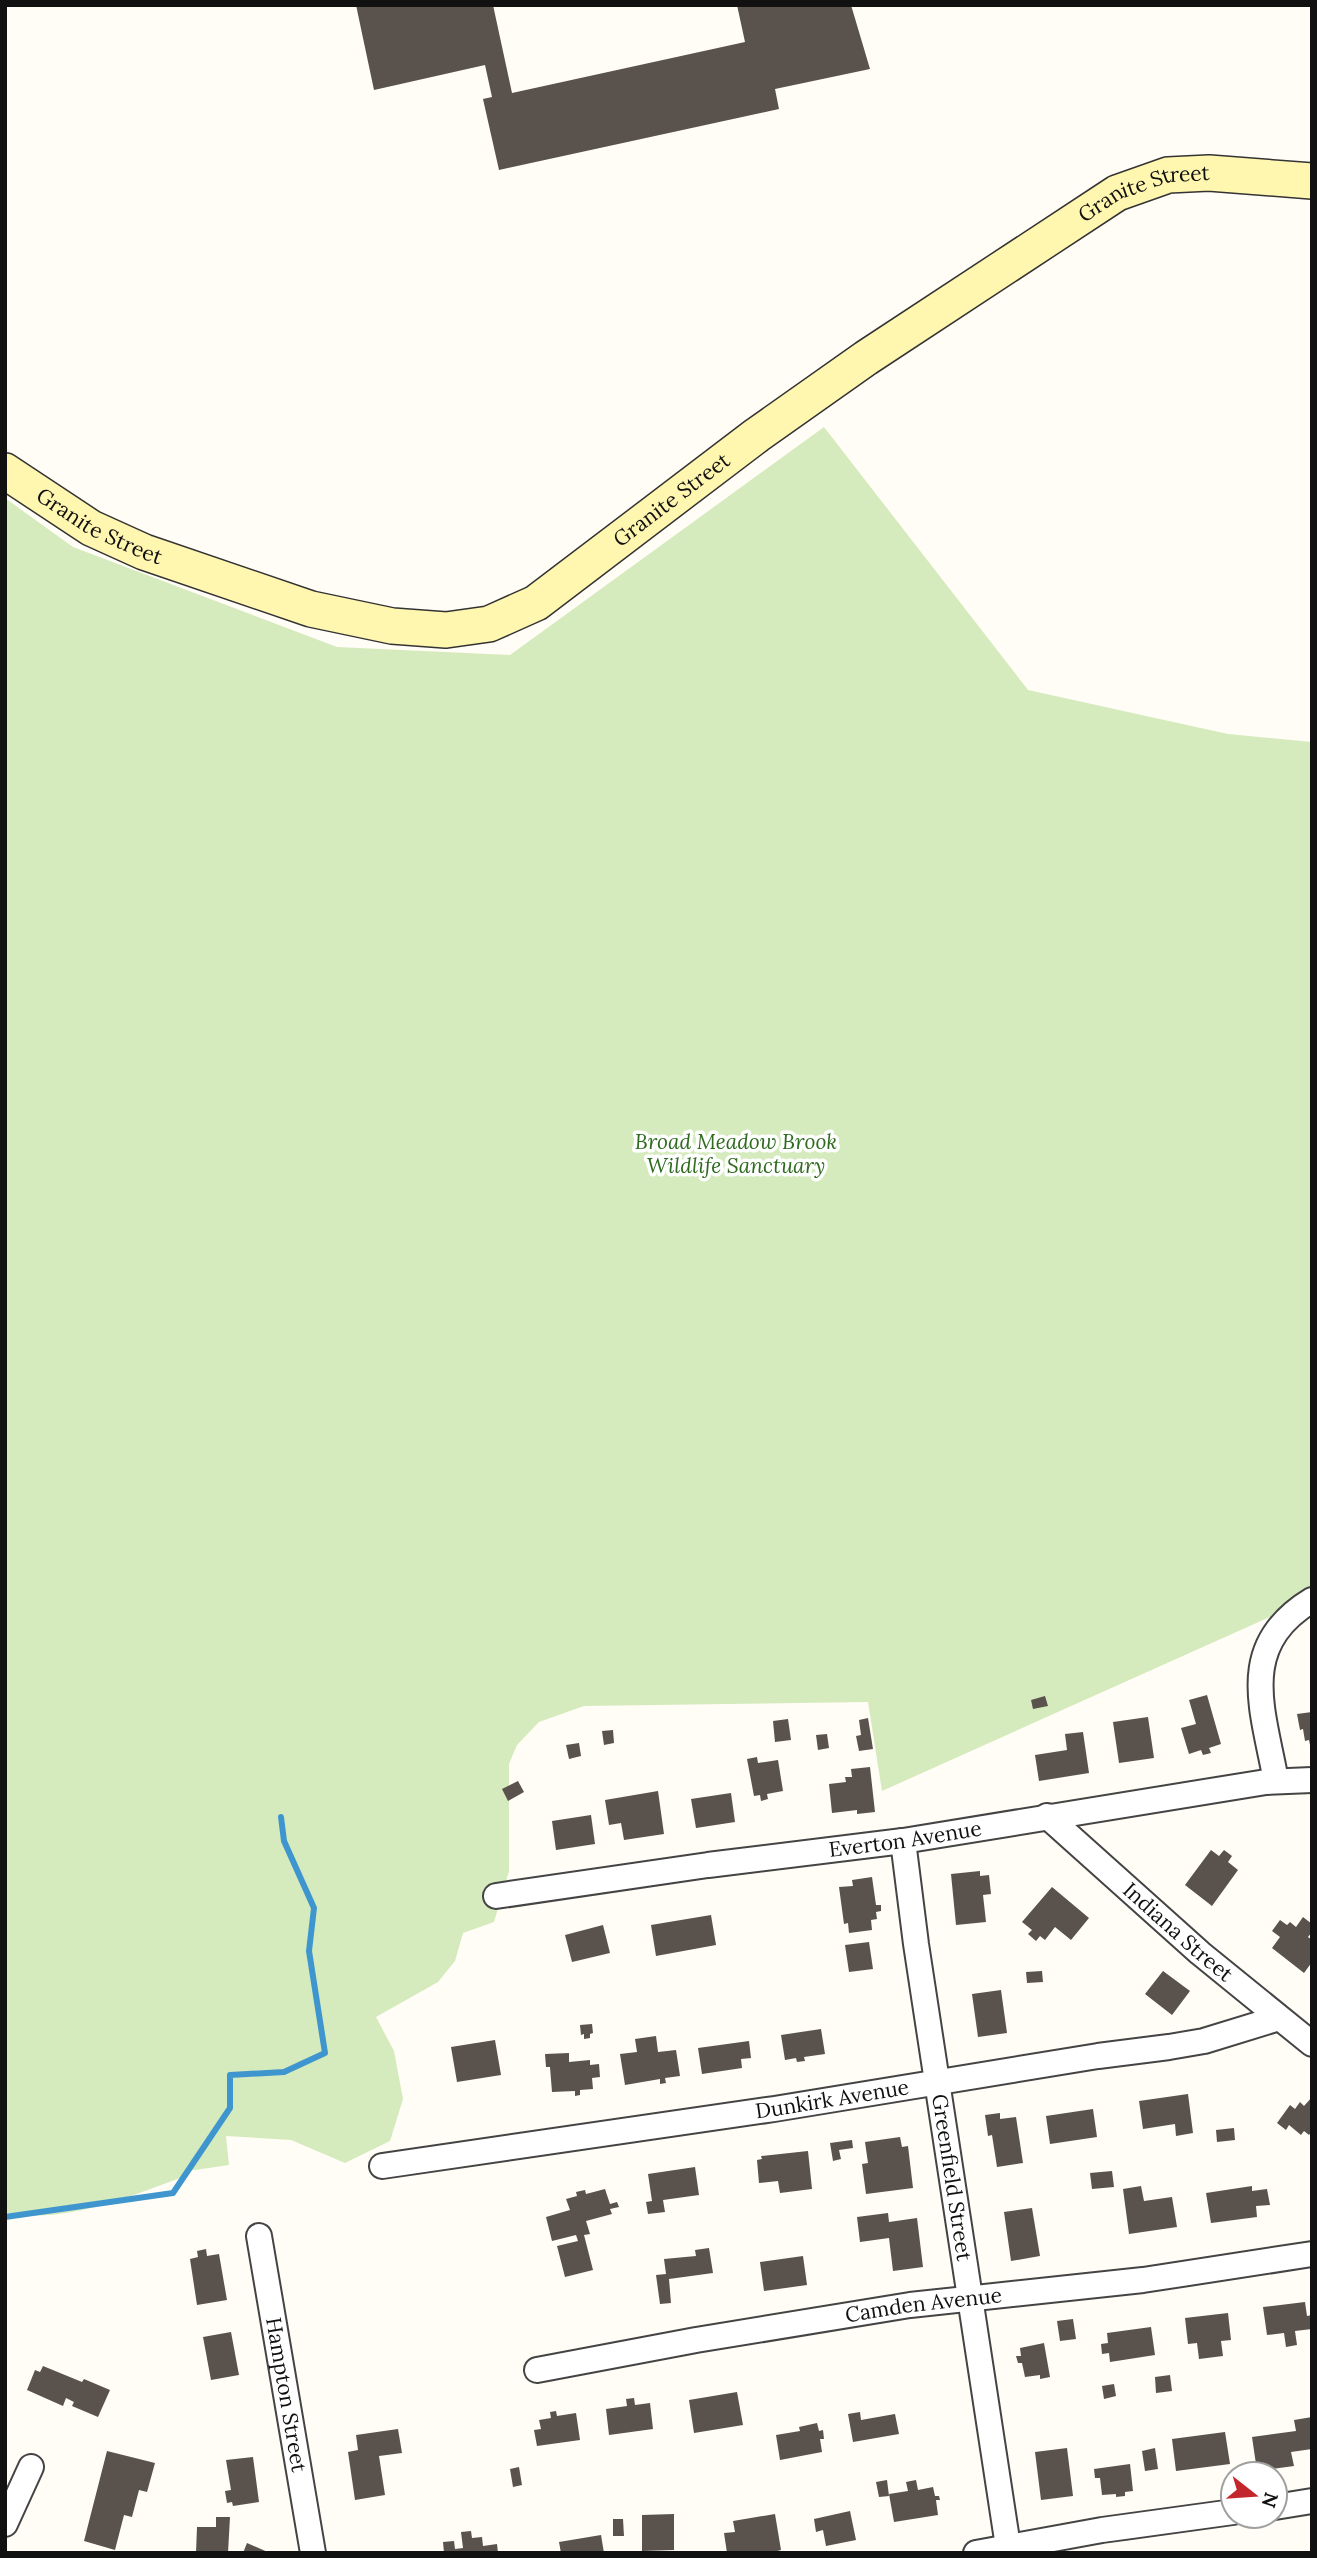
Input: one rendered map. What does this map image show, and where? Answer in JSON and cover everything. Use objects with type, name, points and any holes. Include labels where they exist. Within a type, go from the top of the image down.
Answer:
[{"type":"street","name":"Granite Street","points":[[5,471],[91,528],[134,548],[232,584],[311,609],[392,626],[446,630],[489,624],[536,603],[757,435],[866,358],[1117,193],[1168,175],[1209,173],[1312,181]]},
{"type":"street","points":[[1276,1781],[1262,1700],[1261,1666],[1277,1628],[1292,1613],[1312,1600]]},
{"type":"street","name":"Everton Avenue","points":[[496,1896],[903,1841],[1276,1781],[1312,1780]]},
{"type":"street","name":"Indiana Street","points":[[1046,1816],[1200,1953],[1312,2044]]},
{"type":"street","name":"Greenfield Street","points":[[903,1841],[916,1944],[1008,2550]]},
{"type":"street","name":"Dunkirk Avenue","points":[[382,2166],[1204,2041],[1279,2018]]},
{"type":"street","name":"Hampton Street","points":[[259,2236],[313,2553]]},
{"type":"street","name":"Camden Avenue","points":[[537,2371],[708,2338],[969,2297],[1143,2280],[1312,2254]]},
{"type":"street","points":[[5,2524],[31,2467]]},
{"type":"street","points":[[1289,2505],[1312,2501]]},
{"type":"street","points":[[976,2553],[1008,2550],[1102,2530],[1219,2514]]},
{"type":"green space","name":"Broad Meadow Brook Wildlife Sanctuary","points":[[824,427],[1028,690],[1228,734],[1312,742],[1312,1598],[882,1791],[868,1702],[584,1706],[539,1722],[517,1745],[509,1764],[509,1871],[494,1922],[463,1933],[455,1961],[438,1982],[376,2017],[394,2051],[403,2099],[390,2141],[345,2163],[291,2140],[226,2136],[229,2165],[188,2171],[180,2178],[138,2193],[72,2212],[50,2215],[5,2213],[5,498],[73,547],[337,647],[510,655]]},
{"type":"building","points":[[356,5],[493,5],[512,93],[745,42],[737,5],[851,5],[870,69],[775,89],[779,109],[499,170],[483,99],[492,97],[485,65],[374,90]]},
{"type":"building","points":[[1207,1695],[1221,1744],[1209,1748],[1211,1753],[1203,1755],[1201,1750],[1189,1754],[1181,1728],[1196,1724],[1189,1700]]},
{"type":"building","points":[[1045,1696],[1048,1706],[1033,1709],[1031,1700]]},
{"type":"building","points":[[1312,1712],[1310,1745],[1309,1740],[1305,1741],[1303,1729],[1300,1730],[1297,1714]]},
{"type":"building","points":[[1148,1717],[1154,1758],[1119,1763],[1113,1722]]},
{"type":"building","points":[[868,1718],[873,1749],[859,1751],[856,1736],[861,1735],[859,1720]]},
{"type":"building","points":[[788,1719],[791,1740],[775,1742],[773,1721]]},
{"type":"building","points":[[613,1730],[614,1743],[604,1745],[602,1731]]},
{"type":"building","points":[[1083,1732],[1089,1773],[1039,1781],[1035,1755],[1067,1750],[1065,1734]]},
{"type":"building","points":[[827,1734],[829,1748],[818,1750],[816,1735]]},
{"type":"building","points":[[579,1743],[581,1756],[569,1759],[566,1745]]},
{"type":"building","points":[[757,1757],[758,1763],[778,1760],[783,1791],[767,1794],[768,1799],[761,1801],[760,1795],[754,1796],[747,1759]]},
{"type":"building","points":[[870,1767],[875,1812],[857,1814],[857,1810],[832,1813],[829,1784],[846,1782],[845,1777],[852,1777],[851,1769]]},
{"type":"building","points":[[518,1781],[524,1792],[508,1801],[502,1789]]},
{"type":"building","points":[[658,1791],[664,1834],[624,1840],[621,1823],[609,1825],[605,1800]]},
{"type":"building","points":[[731,1793],[735,1822],[696,1828],[691,1799]]},
{"type":"building","points":[[591,1815],[595,1844],[556,1850],[552,1821]]},
{"type":"building","points":[[1211,1850],[1219,1856],[1224,1850],[1232,1856],[1228,1862],[1238,1870],[1212,1906],[1185,1885]]},
{"type":"building","points":[[980,1871],[980,1876],[989,1875],[991,1894],[983,1895],[986,1922],[956,1925],[951,1874]]},
{"type":"building","points":[[872,1877],[876,1905],[881,1905],[881,1911],[876,1912],[877,1919],[871,1920],[872,1930],[849,1933],[848,1923],[844,1924],[839,1887],[853,1886],[852,1880]]},
{"type":"building","points":[[1052,1887],[1089,1918],[1071,1940],[1055,1927],[1045,1940],[1040,1936],[1036,1941],[1028,1934],[1032,1930],[1022,1922]]},
{"type":"building","points":[[711,1915],[716,1945],[656,1956],[651,1925]]},
{"type":"building","points":[[1303,1917],[1312,1924],[1312,1932],[1308,1937],[1312,1940],[1312,1962],[1304,1973],[1272,1948],[1280,1937],[1272,1931],[1280,1920],[1287,1925],[1290,1922],[1296,1927]]},
{"type":"building","points":[[603,1925],[610,1953],[572,1962],[565,1935]]},
{"type":"building","points":[[869,1942],[873,1969],[849,1972],[845,1945]]},
{"type":"building","points":[[1042,1971],[1043,1982],[1027,1983],[1026,1972]]},
{"type":"building","points":[[1163,1971],[1190,1991],[1172,2015],[1145,1994]]},
{"type":"building","points":[[1001,1990],[1007,2033],[978,2037],[972,1994]]},
{"type":"building","points":[[592,2024],[593,2033],[590,2038],[584,2039],[580,2025]]},
{"type":"building","points":[[821,2029],[825,2054],[804,2057],[805,2061],[797,2062],[796,2058],[785,2060],[781,2035]]},
{"type":"building","points":[[656,2036],[658,2052],[676,2050],[680,2076],[665,2078],[666,2083],[660,2084],[660,2079],[625,2085],[620,2054],[637,2052],[635,2039]]},
{"type":"building","points":[[495,2040],[501,2075],[457,2082],[451,2047]]},
{"type":"building","points":[[749,2041],[751,2058],[741,2059],[742,2068],[702,2074],[698,2048]]},
{"type":"building","points":[[569,2053],[569,2062],[590,2060],[590,2065],[599,2064],[600,2077],[592,2078],[593,2089],[580,2090],[580,2095],[575,2096],[575,2091],[552,2092],[550,2067],[546,2067],[545,2054]]},
{"type":"building","points":[[1188,2094],[1193,2133],[1176,2136],[1175,2124],[1143,2129],[1139,2101]]},
{"type":"building","points":[[1312,2097],[1312,2131],[1309,2135],[1304,2131],[1301,2135],[1289,2125],[1286,2130],[1277,2123],[1290,2105],[1295,2109],[1300,2102],[1304,2106]]},
{"type":"building","points":[[1093,2109],[1097,2137],[1050,2144],[1046,2116]]},
{"type":"building","points":[[1000,2113],[1000,2119],[1016,2117],[1023,2163],[997,2167],[992,2135],[988,2136],[985,2115]]},
{"type":"building","points":[[1234,2128],[1235,2140],[1217,2142],[1216,2130]]},
{"type":"building","points":[[900,2137],[902,2147],[908,2146],[913,2188],[866,2194],[862,2164],[868,2163],[865,2142]]},
{"type":"building","points":[[852,2140],[853,2148],[839,2150],[841,2159],[833,2161],[830,2143]]},
{"type":"building","points":[[808,2151],[812,2189],[780,2193],[778,2181],[759,2183],[757,2160],[762,2159],[761,2156]]},
{"type":"building","points":[[695,2167],[699,2195],[663,2200],[665,2212],[648,2214],[646,2202],[652,2201],[648,2174]]},
{"type":"building","points":[[1112,2171],[1114,2187],[1092,2189],[1090,2173]]},
{"type":"building","points":[[1141,2186],[1144,2201],[1172,2197],[1177,2227],[1129,2234],[1123,2189]]},
{"type":"building","points":[[1252,2186],[1252,2191],[1267,2189],[1270,2205],[1256,2206],[1257,2217],[1211,2223],[1206,2193]]},
{"type":"building","points":[[605,2189],[610,2204],[617,2202],[619,2207],[610,2209],[612,2214],[586,2221],[590,2234],[584,2235],[593,2270],[565,2277],[557,2246],[578,2241],[576,2235],[552,2241],[546,2217],[570,2210],[566,2199],[577,2196],[576,2192],[585,2190],[586,2194]]},
{"type":"building","points":[[1032,2208],[1040,2256],[1011,2261],[1004,2212]]},
{"type":"building","points":[[888,2213],[889,2222],[917,2218],[923,2267],[893,2271],[889,2238],[860,2242],[857,2217]]},
{"type":"building","points":[[709,2248],[713,2273],[669,2279],[671,2303],[660,2304],[656,2275],[666,2274],[664,2259],[696,2256],[695,2250]]},
{"type":"building","points":[[206,2249],[207,2256],[219,2254],[227,2300],[197,2305],[190,2259],[198,2257],[197,2251]]},
{"type":"building","points":[[803,2256],[807,2285],[764,2291],[760,2262]]},
{"type":"building","points":[[1305,2302],[1307,2316],[1312,2315],[1312,2329],[1295,2331],[1297,2345],[1286,2347],[1284,2333],[1267,2335],[1263,2307]]},
{"type":"building","points":[[1228,2313],[1231,2340],[1221,2341],[1223,2356],[1199,2359],[1197,2343],[1188,2344],[1185,2318]]},
{"type":"building","points":[[1073,2319],[1076,2339],[1060,2341],[1057,2321]]},
{"type":"building","points":[[1151,2327],[1155,2355],[1110,2362],[1109,2353],[1102,2354],[1101,2344],[1108,2343],[1107,2333]]},
{"type":"building","points":[[231,2332],[239,2375],[211,2380],[203,2337]]},
{"type":"building","points":[[1044,2343],[1050,2377],[1025,2377],[1022,2363],[1018,2363],[1016,2356],[1021,2356],[1020,2348]]},
{"type":"building","points":[[43,2366],[110,2390],[98,2417],[72,2406],[74,2402],[66,2398],[63,2406],[27,2390],[35,2370],[40,2372]]},
{"type":"building","points":[[1170,2375],[1172,2391],[1156,2393],[1155,2377]]},
{"type":"building","points":[[1114,2384],[1116,2396],[1104,2399],[1102,2386]]},
{"type":"building","points":[[737,2392],[743,2425],[694,2433],[689,2400]]},
{"type":"building","points":[[634,2398],[635,2405],[650,2403],[653,2429],[609,2435],[606,2409],[627,2406],[626,2399]]},
{"type":"building","points":[[556,2411],[557,2416],[576,2413],[580,2440],[537,2446],[534,2430],[541,2429],[539,2420],[551,2418],[550,2412]]},
{"type":"building","points":[[860,2412],[861,2420],[895,2414],[899,2434],[853,2442],[848,2414]]},
{"type":"building","points":[[1312,2417],[1312,2449],[1291,2452],[1294,2466],[1289,2467],[1289,2460],[1255,2460],[1252,2437],[1296,2431],[1294,2420]]},
{"type":"building","points":[[817,2423],[819,2431],[823,2430],[824,2439],[820,2439],[822,2452],[780,2460],[776,2435],[800,2431],[799,2427]]},
{"type":"building","points":[[398,2429],[402,2453],[379,2456],[385,2495],[355,2500],[348,2452],[358,2450],[356,2435]]},
{"type":"building","points":[[1225,2432],[1229,2460],[1219,2460],[1219,2465],[1176,2471],[1172,2439]]},
{"type":"building","points":[[1067,2448],[1073,2496],[1041,2500],[1035,2452]]},
{"type":"building","points":[[1155,2448],[1158,2469],[1145,2471],[1142,2451]]},
{"type":"building","points":[[107,2451],[155,2463],[147,2492],[139,2490],[132,2517],[124,2515],[115,2550],[84,2541]]},
{"type":"building","points":[[253,2457],[259,2502],[233,2506],[232,2502],[227,2503],[225,2491],[231,2490],[226,2460]]},
{"type":"building","points":[[1130,2464],[1133,2491],[1125,2492],[1125,2496],[1102,2495],[1100,2478],[1095,2478],[1094,2469]]},
{"type":"building","points":[[519,2467],[522,2485],[513,2487],[510,2469]]},
{"type":"building","points":[[887,2480],[889,2496],[879,2497],[876,2482]]},
{"type":"building","points":[[916,2480],[918,2490],[933,2487],[935,2496],[939,2496],[940,2500],[936,2500],[938,2515],[894,2522],[889,2494],[908,2491],[906,2482]]},
{"type":"building","points":[[850,2511],[856,2540],[826,2546],[823,2530],[816,2532],[814,2519]]},
{"type":"building","points":[[674,2514],[674,2550],[642,2551],[642,2515]]},
{"type":"building","points":[[775,2514],[781,2550],[770,2553],[727,2553],[724,2533],[735,2532],[733,2521]]},
{"type":"building","points":[[216,2517],[230,2517],[228,2553],[196,2553],[197,2527],[216,2527]]},
{"type":"building","points":[[613,2519],[623,2519],[624,2536],[613,2536]]},
{"type":"building","points":[[471,2531],[472,2538],[482,2537],[483,2546],[497,2544],[498,2553],[444,2553],[443,2542],[454,2541],[455,2549],[463,2548],[461,2532]]},
{"type":"building","points":[[601,2535],[604,2553],[561,2553],[559,2542]]},
{"type":"building","points":[[247,2543],[270,2553],[243,2553]]},
{"type":"waterway","points":[[5,2217],[173,2193],[230,2108],[230,2075],[284,2072],[325,2053],[309,1951],[314,1908],[284,1841],[281,1817]]}]
